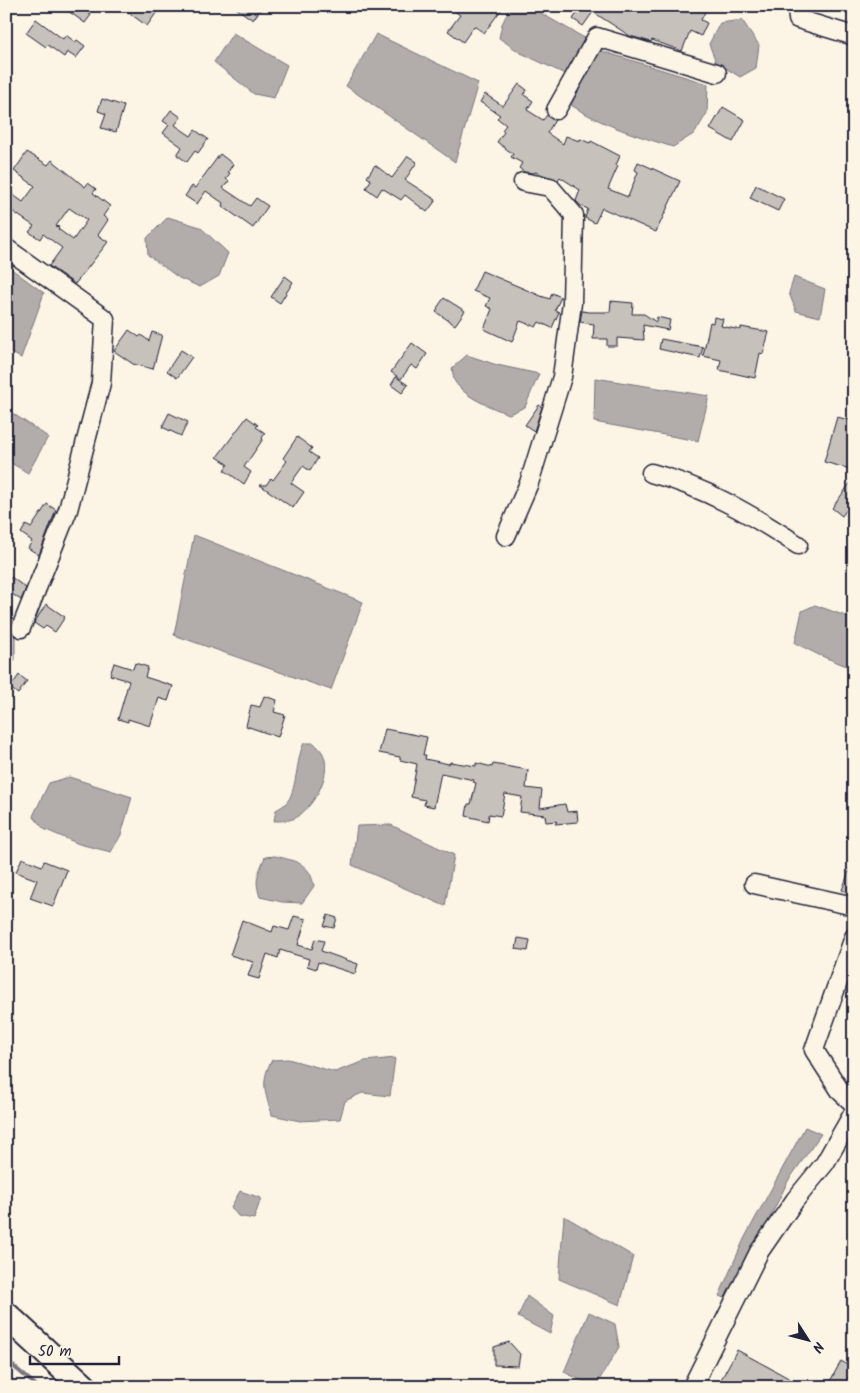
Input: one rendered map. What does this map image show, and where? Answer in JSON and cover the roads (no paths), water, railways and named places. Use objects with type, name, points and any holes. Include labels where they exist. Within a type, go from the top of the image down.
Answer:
[{"type":"highway","points":[[6,1315],[84,1387]]},
{"type":"street","points":[[794,6],[797,8],[798,19],[854,36]]},
{"type":"street","points":[[556,110],[597,37],[717,73]]},
{"type":"street","points":[[506,536],[529,483],[562,377],[572,303],[574,215],[550,187],[522,182]]},
{"type":"street","points":[[6,248],[105,319],[101,383],[68,510],[21,628]]},
{"type":"street","points":[[651,473],[672,479],[749,514],[798,545]]},
{"type":"street","points":[[754,884],[854,906]]},
{"type":"street","points":[[854,937],[814,1050],[841,1092],[854,1104]]},
{"type":"street","points":[[692,1387],[759,1252],[825,1162],[854,1112]]},
{"type":"waterway","points":[[6,1360],[38,1387]]}]
